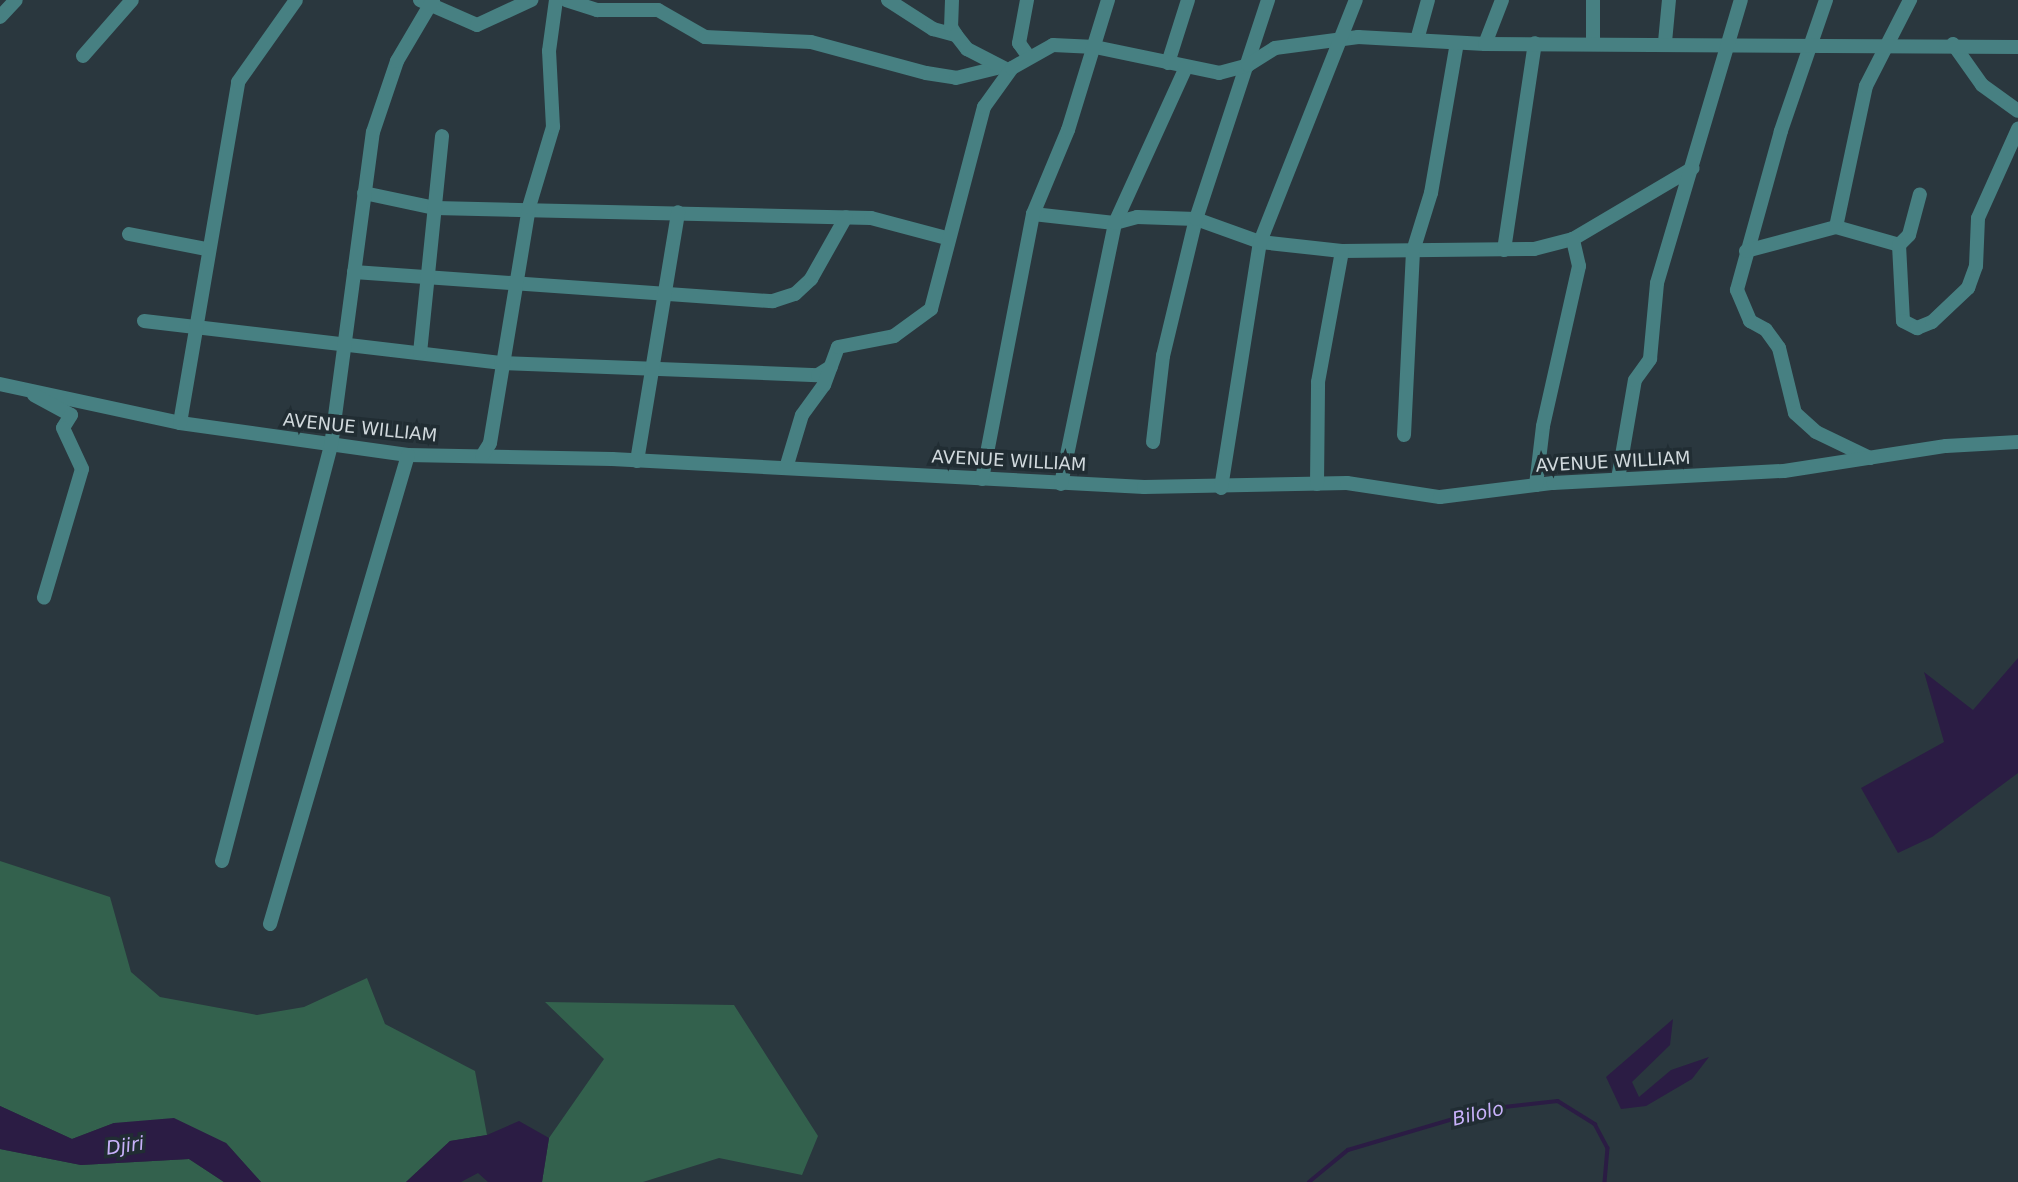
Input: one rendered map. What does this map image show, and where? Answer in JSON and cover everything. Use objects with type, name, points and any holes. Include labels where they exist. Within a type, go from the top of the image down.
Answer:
[{"type":"street","points":[[1,16],[16,0]]},
{"type":"street","points":[[83,56],[132,0]]},
{"type":"street","points":[[180,423],[197,329],[206,248],[238,82],[296,0]]},
{"type":"street","points":[[222,861],[331,446],[364,193],[382,99],[427,2],[477,25],[531,0]]},
{"type":"street","points":[[482,456],[491,443],[501,363],[529,208],[553,127],[549,51],[556,0]]},
{"type":"street","points":[[566,0],[597,10],[625,3],[658,10],[705,37],[811,42],[926,74],[956,78],[996,68],[1012,68]]},
{"type":"street","points":[[888,0],[933,29],[956,35]]},
{"type":"street","points":[[952,0],[951,27],[956,35],[996,68]]},
{"type":"street","points":[[1027,0],[1019,43],[1028,57]]},
{"type":"street","points":[[982,479],[1032,214],[1095,47],[1108,0]]},
{"type":"street","points":[[1168,63],[1188,0]]},
{"type":"street","points":[[1153,442],[1163,356],[1196,219],[1268,0]]},
{"type":"street","points":[[1222,488],[1260,242],[1356,0]]},
{"type":"street","points":[[1417,40],[1428,0]]},
{"type":"street","points":[[1485,44],[1502,0]]},
{"type":"street","points":[[1593,0],[1593,43]]},
{"type":"street","points":[[1665,42],[1669,0]]},
{"type":"street","points":[[1618,479],[1635,380],[1650,359],[1657,283],[1741,0]]},
{"type":"street","points":[[1826,0],[1746,251],[1737,290],[1740,306],[1779,348],[1795,413],[1816,432],[1872,458]]},
{"type":"street","points":[[1836,227],[1866,86],[1910,0]]},
{"type":"street","points":[[786,468],[802,415],[842,345],[894,336],[931,309],[946,238],[984,107],[1012,68],[1053,45],[1095,47],[1219,73],[1248,65],[1275,48],[1341,38],[1485,44],[1728,41],[2018,47]]},
{"type":"street","points":[[1404,435],[1413,251],[1431,193],[1457,43]]},
{"type":"street","points":[[1504,250],[1535,43]]},
{"type":"street","points":[[1954,44],[1982,85],[2018,111]]},
{"type":"street","points":[[1060,484],[1115,223],[1186,67]]},
{"type":"street","points":[[1899,244],[1903,321],[1917,328],[1932,322],[1968,288],[1976,266],[1978,218],[2018,129]]},
{"type":"street","points":[[420,353],[430,276],[442,136]]},
{"type":"street","points":[[1032,214],[1115,223],[1137,217],[1196,219],[1260,242],[1342,251],[1534,249],[1573,239],[1693,168]]},
{"type":"street","points":[[364,193],[435,208],[846,217],[946,238]]},
{"type":"street","points":[[1899,244],[1909,235],[1920,194]]},
{"type":"street","points":[[637,461],[667,294],[678,212]]},
{"type":"street","points":[[354,272],[773,301],[795,294],[811,279],[846,217]]},
{"type":"street","points":[[1746,251],[1836,227],[1899,244]]},
{"type":"street","points":[[129,234],[206,248]]},
{"type":"street","points":[[1536,485],[1543,426],[1579,266],[1573,239]]},
{"type":"street","points":[[1317,484],[1318,382],[1342,251]]},
{"type":"street","points":[[144,321],[501,363],[818,375],[832,366]]},
{"type":"street","name":"AVENUE WILLIAM","points":[[0,384],[180,423],[408,455],[637,461],[1060,484],[1222,488],[1317,484],[1440,497],[1536,485],[1784,471],[2018,442]]},
{"type":"street","points":[[24,390],[71,415],[63,428],[82,469],[44,597]]},
{"type":"street","points":[[270,924],[408,455]]},
{"type":"green space","points":[[0,861],[110,897],[131,972],[160,997],[257,1015],[304,1007],[367,978],[385,1024],[475,1071],[487,1135],[450,1141],[406,1182],[261,1182],[226,1143],[114,1123],[72,1139],[0,1106]]},
{"type":"green space","points":[[545,1002],[734,1005],[818,1136],[802,1175],[719,1158],[643,1182],[542,1182],[549,1138],[604,1059]]},
{"type":"green space","points":[[0,1149],[81,1165],[189,1159],[224,1182],[0,1182]]},
{"type":"water","points":[[2018,658],[2018,773],[1932,837],[1898,853],[1861,788],[1944,742],[1924,672],[1973,710]]},
{"type":"water","points":[[1673,1019],[1670,1045],[1632,1082],[1639,1097],[1671,1070],[1709,1057],[1692,1079],[1646,1106],[1621,1109],[1606,1077]]},
{"type":"water","name":"Djiri","points":[[0,1106],[72,1139],[114,1123],[174,1118],[226,1143],[261,1182],[224,1182],[189,1159],[81,1165],[0,1149]]},
{"type":"water","points":[[519,1121],[549,1138],[542,1182],[488,1182],[478,1173],[461,1182],[406,1182],[450,1141],[487,1135]]},
{"type":"waterway","name":"Bilolo","points":[[1309,1182],[1348,1150],[1487,1109],[1558,1101],[1595,1124],[1608,1148],[1605,1182]]}]
